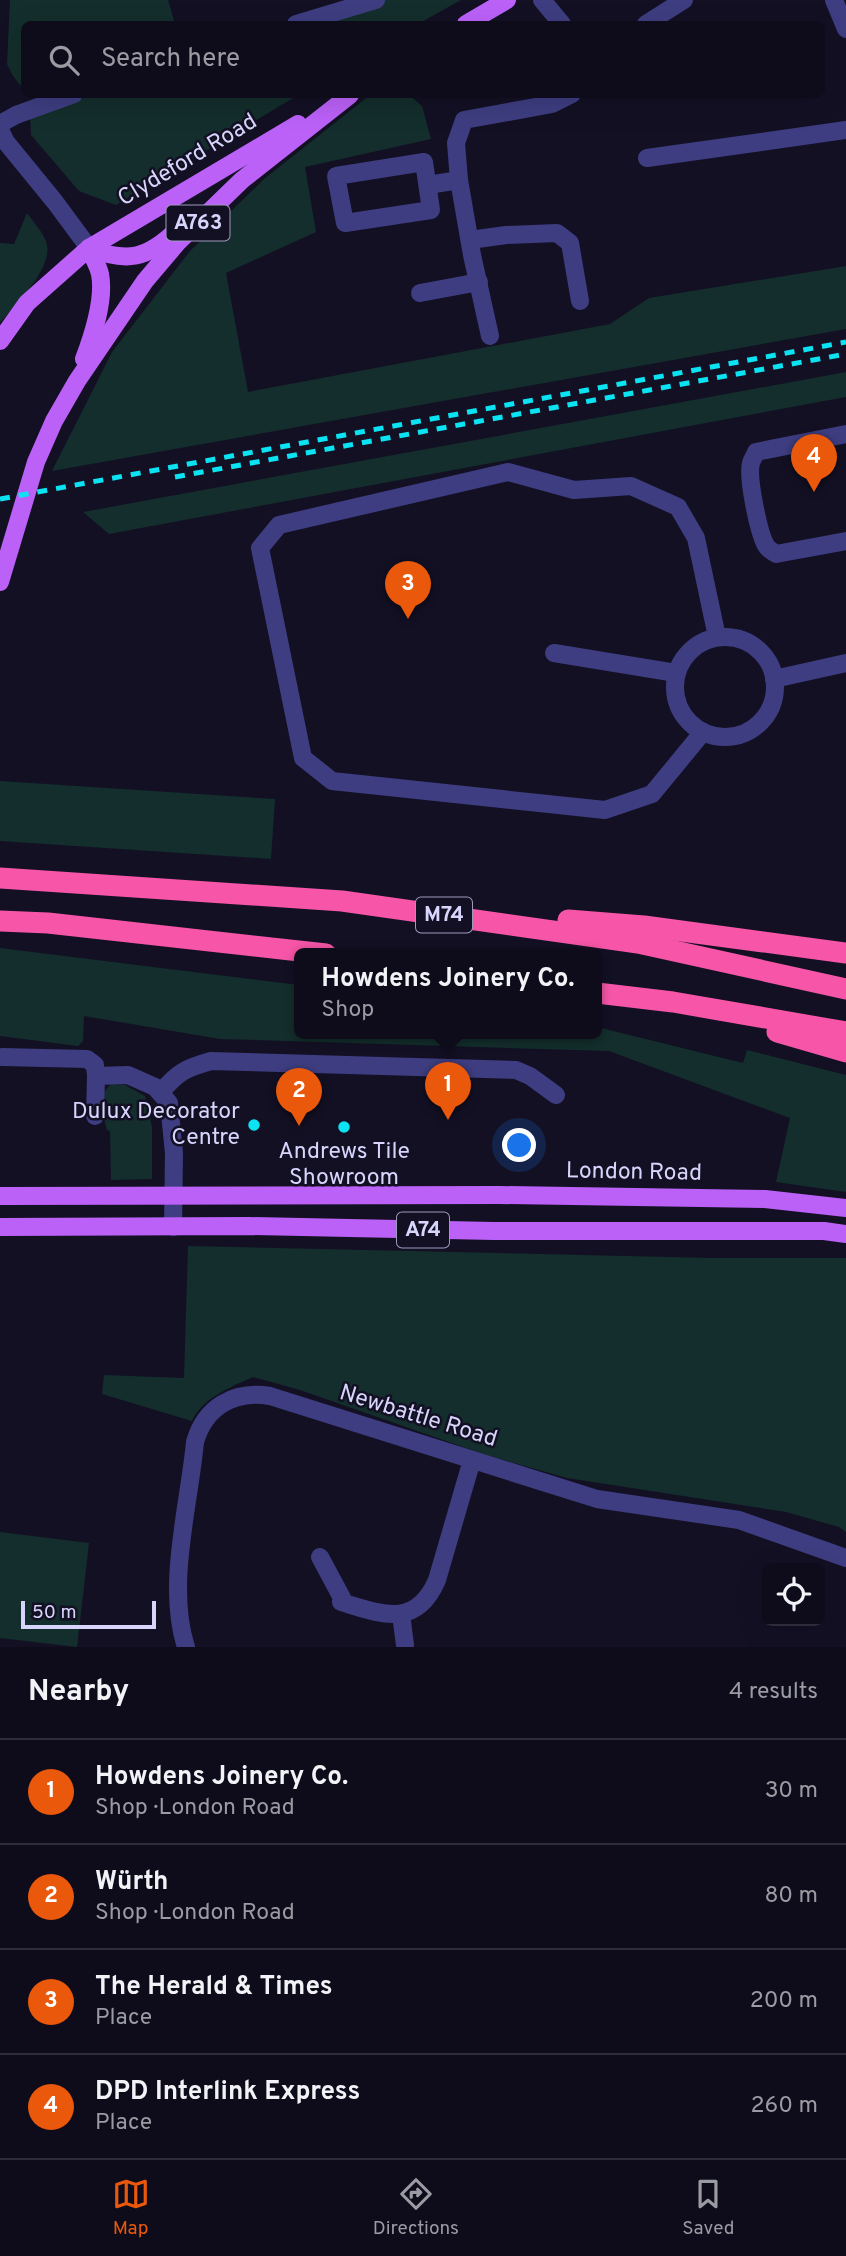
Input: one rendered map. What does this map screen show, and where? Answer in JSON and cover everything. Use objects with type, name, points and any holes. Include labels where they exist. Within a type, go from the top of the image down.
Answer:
[{"type":"highway","name":"M74","points":[[0,878],[342,901],[644,926],[846,953]]},
{"type":"highway","name":"M74","points":[[342,901],[638,943],[846,989]]},
{"type":"highway","points":[[0,920],[294,950]]},
{"type":"highway","points":[[602,994],[673,1002],[846,1032]]},
{"type":"highway","points":[[673,1002],[846,1052]]},
{"type":"main road","points":[[471,21],[507,0]]},
{"type":"main road","name":"Clydeford Road","points":[[89,248],[343,98]]},
{"type":"main road","name":"Clydeford Road","points":[[77,381],[145,281],[178,242],[242,180],[345,98]]},
{"type":"main road","points":[[89,248],[110,257],[138,256],[163,244],[207,200],[242,180]]},
{"type":"main road","points":[[77,381],[96,327],[99,300],[100,274],[89,248]]},
{"type":"main road","name":"A763","points":[[0,341],[27,303],[89,248]]},
{"type":"main road","name":"A763","points":[[0,582],[36,462],[54,421],[77,381]]},
{"type":"main road","name":"London Road","points":[[0,1196],[500,1195],[765,1199],[846,1208]]},
{"type":"main road","name":"A74","points":[[0,1227],[824,1231],[846,1234]]},
{"type":"street","points":[[306,21],[376,0]]},
{"type":"street","points":[[542,0],[560,21]]},
{"type":"street","points":[[651,21],[684,0]]},
{"type":"street","points":[[834,0],[844,20]]},
{"type":"street","points":[[0,124],[16,115],[63,98]]},
{"type":"street","points":[[490,336],[459,180],[456,143],[464,120],[552,104],[564,98]]},
{"type":"street","points":[[0,130],[6,142],[89,248]]},
{"type":"street","points":[[647,158],[846,130]]},
{"type":"street","points":[[424,162],[428,186],[431,210],[345,223],[336,176],[424,162]]},
{"type":"street","points":[[428,186],[459,180]]},
{"type":"street","points":[[470,240],[557,233],[570,243],[580,301]]},
{"type":"street","points":[[420,293],[478,282]]},
{"type":"street","points":[[846,434],[756,452],[751,463],[750,476],[754,505],[767,548],[776,554],[846,541]]},
{"type":"street","points":[[703,732],[652,794],[606,810],[332,780],[303,758],[260,548],[279,525],[508,472],[574,490],[631,486],[678,507],[695,538],[716,637]]},
{"type":"street","points":[[716,637],[732,637],[748,642],[760,651],[769,664],[774,679],[772,702],[761,722],[748,731],[734,736],[703,732],[687,719],[676,701],[676,673],[691,649],[703,641],[716,637]]},
{"type":"street","points":[[555,653],[676,673]]},
{"type":"street","points":[[774,679],[846,663]]},
{"type":"street","points":[[2,1057],[87,1059],[95,1065],[95,1115]]},
{"type":"street","points":[[161,1092],[185,1068],[211,1061],[516,1070],[530,1076],[556,1095]]},
{"type":"street","points":[[96,1076],[128,1075],[161,1092],[169,1102],[174,1153],[173,1227]]},
{"type":"street","name":"Newbattle Road","points":[[186,1647],[180,1626],[177,1589],[195,1442],[202,1423],[216,1407],[247,1394],[270,1396],[597,1499],[739,1520],[846,1558]]},
{"type":"street","points":[[320,1557],[342,1598],[341,1602],[382,1615],[401,1614],[418,1606],[432,1590],[472,1460]]},
{"type":"street","points":[[401,1614],[405,1645]]},
{"type":"green space","points":[[10,0],[168,0],[174,21],[21,21],[21,86],[7,64]]},
{"type":"green space","points":[[378,0],[461,0],[423,21],[312,21]]},
{"type":"green space","points":[[84,98],[293,98],[116,205],[79,191],[31,135],[30,116]]},
{"type":"green space","points":[[366,98],[413,98],[422,106],[431,139],[305,167],[316,232],[226,273],[248,392],[610,324],[649,298],[846,266],[846,329],[52,471],[112,352],[190,251],[264,179]]},
{"type":"green space","points":[[27,213],[44,237],[47,255],[31,286],[0,323],[0,243],[14,244]]},
{"type":"green space","points":[[846,372],[846,397],[109,534],[83,512]]},
{"type":"green space","points":[[0,781],[275,799],[271,859],[0,841]]},
{"type":"green space","points":[[0,948],[294,984],[294,1039],[602,1039],[602,1028],[743,1063],[747,1050],[846,1075],[846,1192],[776,1182],[790,1118],[609,1051],[220,1039],[84,1016],[83,1041],[78,1046],[0,1036]]},
{"type":"green space","points":[[111,1084],[125,1085],[145,1096],[152,1127],[152,1179],[111,1180],[110,1131],[107,1130],[102,1100]]},
{"type":"green space","points":[[188,1246],[712,1258],[846,1258],[846,1532],[839,1527],[786,1512],[567,1478],[483,1454],[300,1390],[253,1377],[210,1400],[192,1421],[102,1394],[104,1375],[184,1378]]},
{"type":"green space","points":[[0,1532],[89,1543],[77,1647],[0,1638]]},
{"type":"railway","points":[[0,499],[846,342]]},
{"type":"railway","points":[[175,477],[846,354]]},
{"type":"place","name":"DPD Interlink Express","points":[[814,492]]},
{"type":"place","name":"The Herald & Times","points":[[408,619]]},
{"type":"place","name":"Howdens Joinery Co.","points":[[448,1120]]},
{"type":"place","name":"Dulux Decorator Centre","points":[[254,1125]]},
{"type":"place","name":"Würth","points":[[299,1126]]},
{"type":"place","name":"Andrews Tile Showroom","points":[[344,1127]]}]
